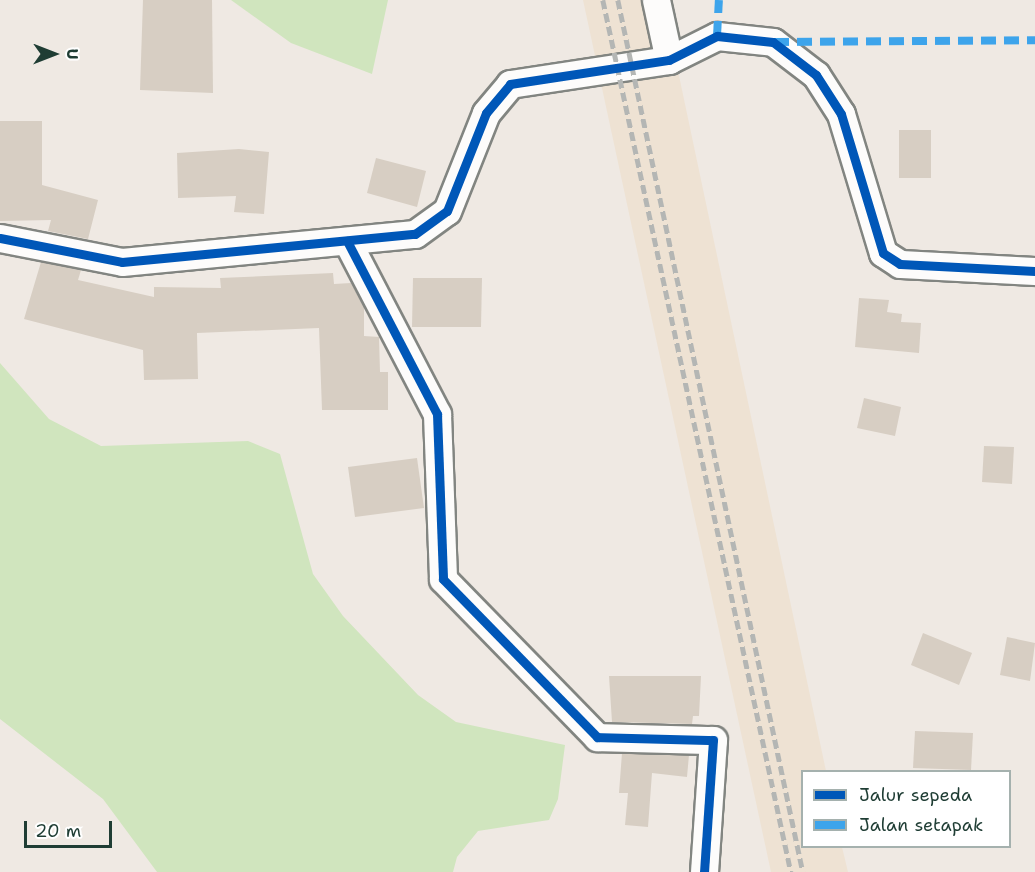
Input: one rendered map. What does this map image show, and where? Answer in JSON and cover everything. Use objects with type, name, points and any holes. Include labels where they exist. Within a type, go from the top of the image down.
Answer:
[{"type":"street","points":[[656,0],[669,60]]},
{"type":"street","points":[[0,238],[107,262],[415,234],[432,227],[447,211],[497,93],[510,84],[669,60],[717,36],[773,42],[793,53],[816,75],[841,114],[884,253],[900,264],[1035,271]]},
{"type":"street","points":[[347,241],[437,414],[443,579],[597,737],[713,740],[704,872]]},
{"type":"shaded area","points":[[583,0],[663,0],[826,770],[801,770],[801,848],[842,848],[848,872],[771,872]]},
{"type":"green space","points":[[231,0],[388,0],[372,74],[291,43]]},
{"type":"green space","points":[[0,363],[49,419],[101,446],[248,441],[280,454],[313,574],[343,616],[418,695],[456,722],[565,745],[558,799],[549,820],[478,831],[457,857],[453,872],[157,872],[103,799],[0,719]]},
{"type":"building","points":[[143,0],[212,0],[213,93],[140,90]]},
{"type":"building","points":[[0,121],[42,121],[42,185],[98,200],[88,239],[48,231],[51,220],[0,221]]},
{"type":"building","points":[[899,130],[931,130],[931,178],[899,178]]},
{"type":"building","points":[[239,149],[269,152],[264,214],[234,212],[236,196],[178,198],[177,153]]},
{"type":"building","points":[[376,158],[426,171],[417,207],[367,193]]},
{"type":"building","points":[[41,262],[81,270],[78,280],[154,297],[154,287],[221,288],[220,278],[333,273],[334,284],[351,283],[364,307],[364,336],[379,337],[380,372],[388,372],[388,410],[322,410],[319,328],[197,333],[198,379],[144,380],[143,350],[24,319]]},
{"type":"building","points":[[413,278],[482,278],[481,327],[412,327]]},
{"type":"building","points":[[859,298],[889,300],[887,312],[902,314],[901,322],[921,323],[919,353],[855,347]]},
{"type":"building","points":[[864,398],[901,407],[895,436],[857,428]]},
{"type":"building","points":[[984,446],[1014,447],[1012,484],[982,482]]},
{"type":"building","points":[[417,458],[424,508],[355,517],[348,467]]},
{"type":"building","points":[[923,633],[972,653],[959,685],[911,665]]},
{"type":"building","points":[[1007,637],[1035,643],[1030,681],[1000,675]]},
{"type":"building","points":[[609,676],[701,676],[699,716],[693,716],[692,724],[612,722]]},
{"type":"building","points":[[915,731],[973,733],[971,770],[913,768]]},
{"type":"building","points":[[622,753],[689,755],[687,777],[652,773],[648,827],[625,825],[628,793],[619,793]]},
{"type":"railway","points":[[603,0],[791,872]]},
{"type":"railway","points":[[618,0],[803,872]]},
{"type":"marked path","points":[[717,36],[719,0]]},
{"type":"marked path","points":[[774,42],[1035,40]]},
{"type":"cycle path","points":[[0,238],[122,262],[415,234],[447,211],[486,113],[510,84],[669,60],[717,36],[773,42],[816,75],[841,114],[883,253],[900,264],[1035,271]]},
{"type":"cycle path","points":[[347,241],[437,414],[443,579],[597,737],[713,740],[704,872]]}]
